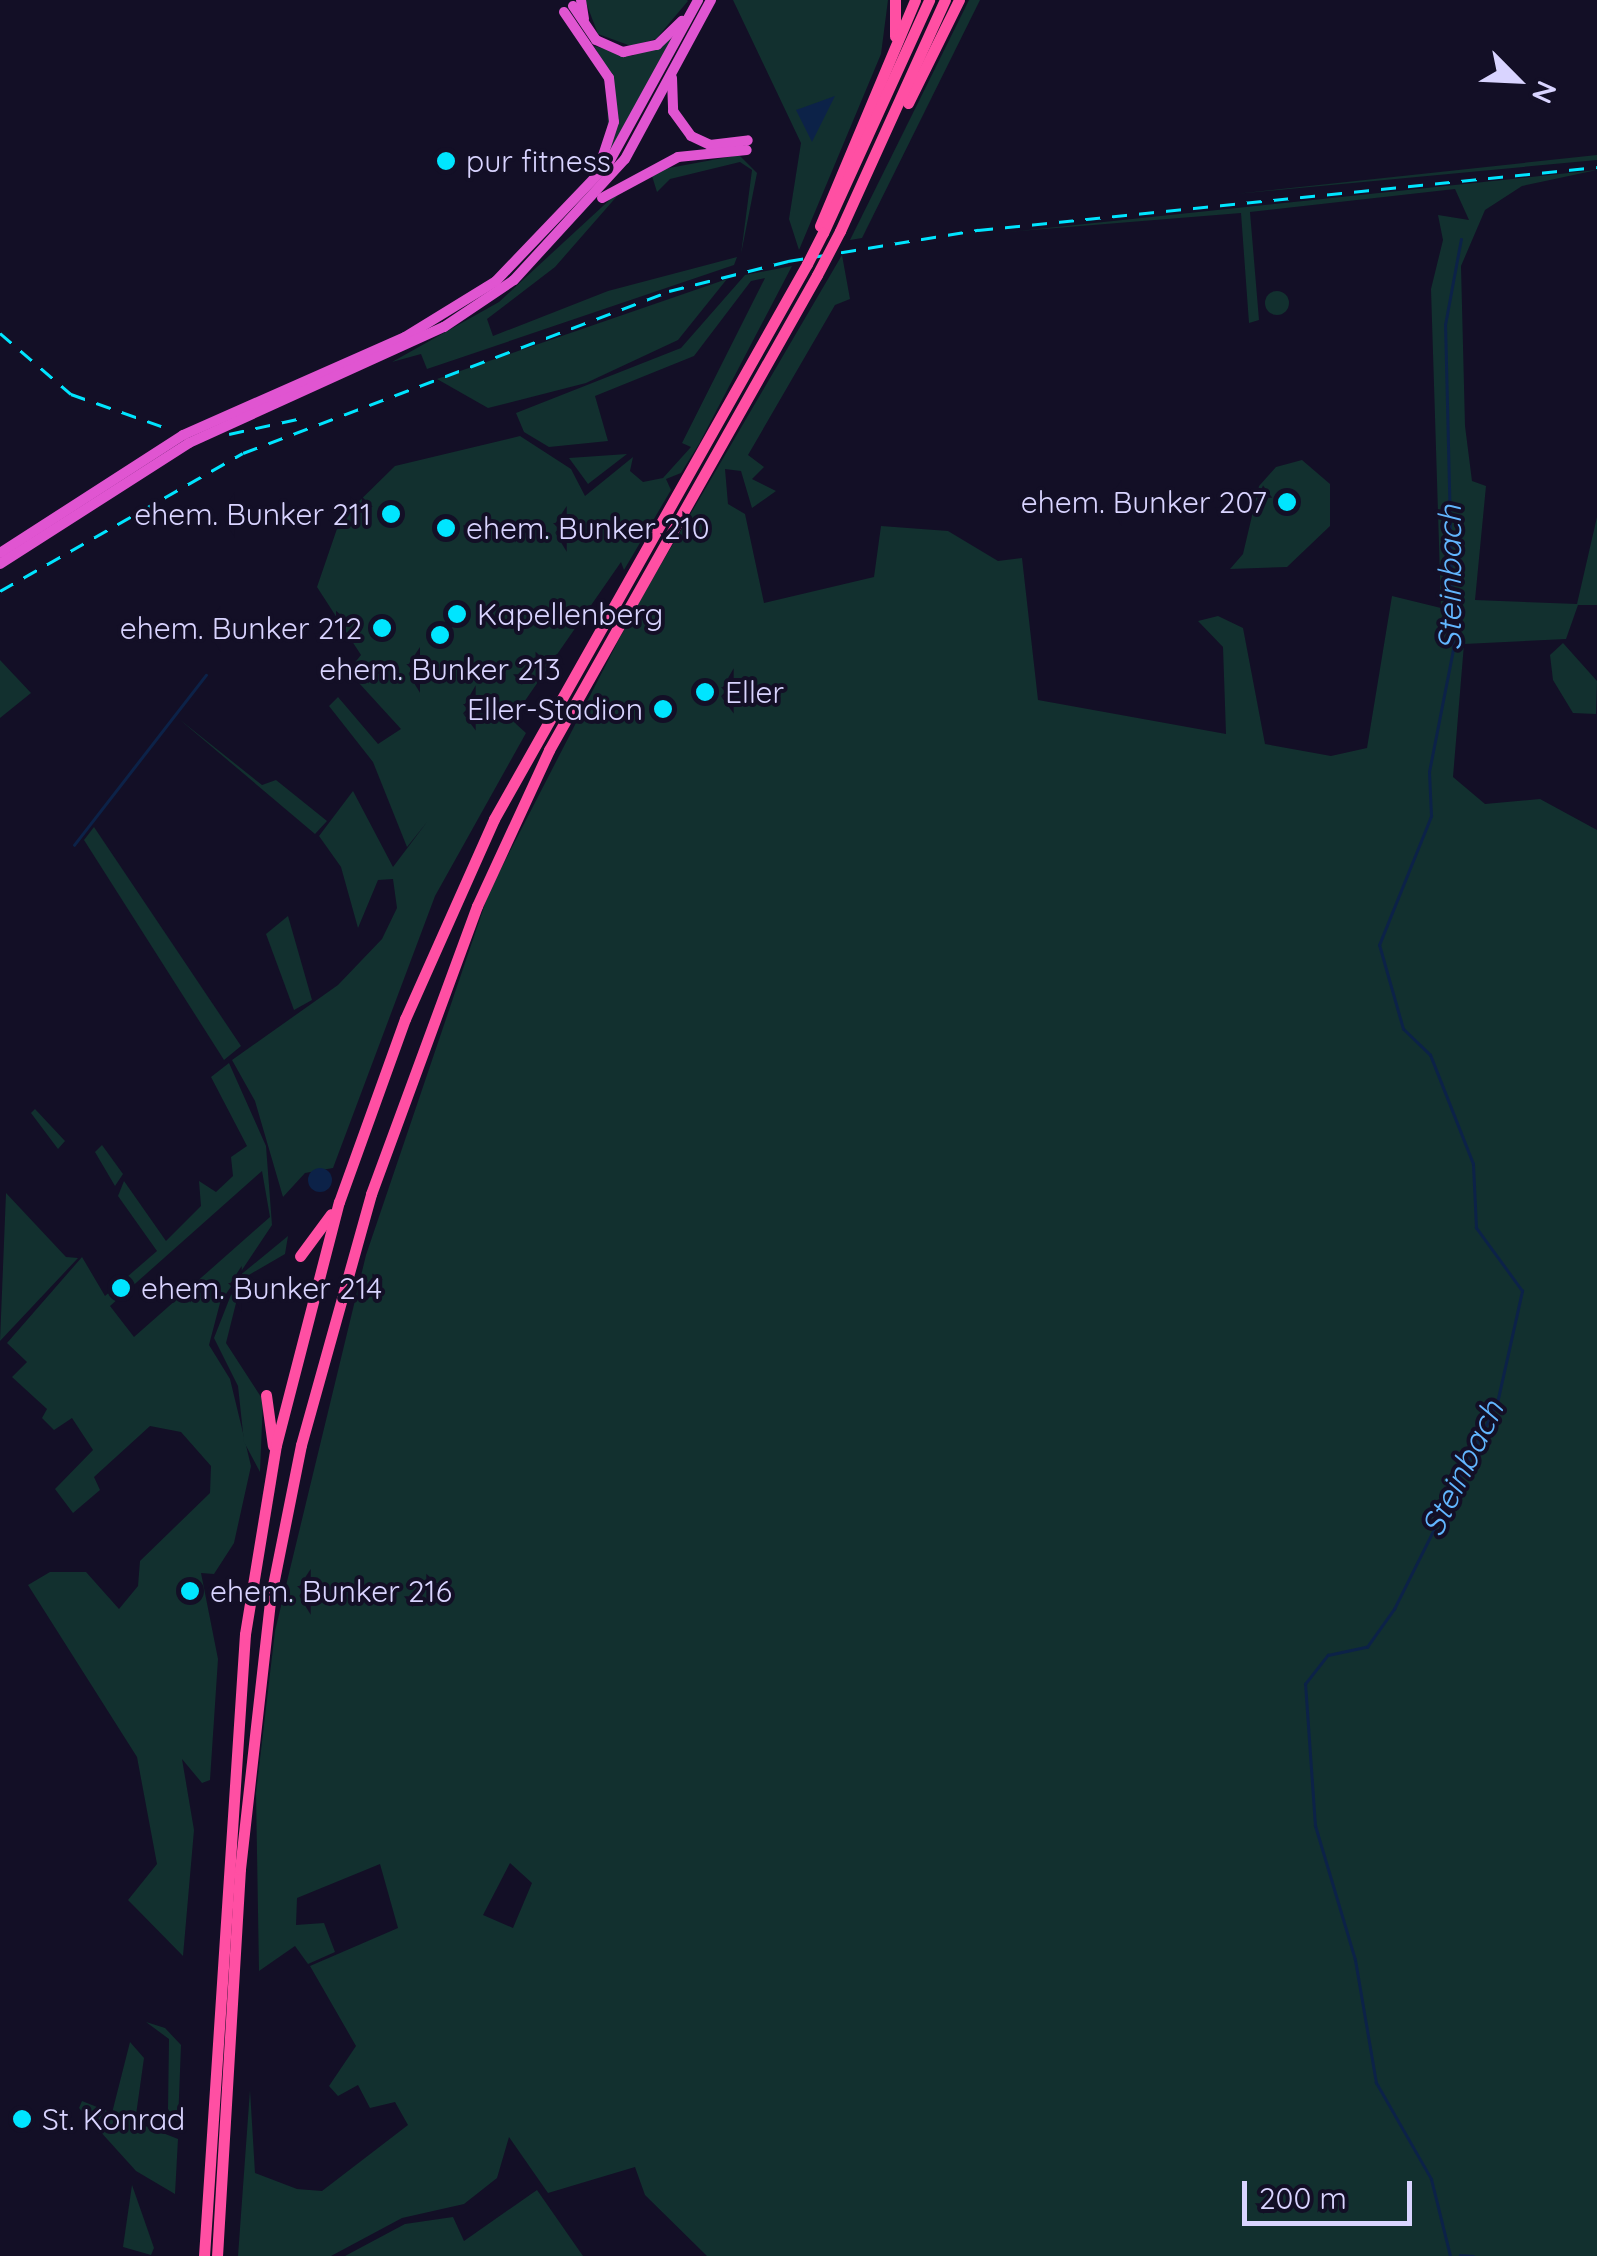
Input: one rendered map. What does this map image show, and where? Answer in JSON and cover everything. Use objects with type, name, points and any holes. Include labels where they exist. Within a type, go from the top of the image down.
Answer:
[{"type":"highway","points":[[0,552],[183,435],[461,305],[594,183],[698,0]]},
{"type":"highway","points":[[585,212],[711,0]]},
{"type":"highway","points":[[890,60],[895,0]]},
{"type":"highway","points":[[204,2256],[232,1746],[251,1595],[274,1460],[339,1202],[404,1019],[494,818],[800,280],[915,0]]},
{"type":"highway","points":[[820,232],[930,0]]},
{"type":"highway","points":[[217,2256],[240,1869],[270,1600],[365,1212],[476,906],[549,750],[818,275],[946,0]]},
{"type":"highway","points":[[862,186],[959,0]]},
{"type":"highway","points":[[572,6],[588,30],[608,48],[637,52],[690,14]]},
{"type":"highway","points":[[572,6],[599,56],[612,91],[614,122],[594,183]]},
{"type":"highway","points":[[0,564],[201,436],[444,327],[514,280],[585,212],[678,157],[747,145],[710,145],[691,136],[673,111],[673,68]]},
{"type":"highway","points":[[300,1256],[339,1202]]},
{"type":"highway","points":[[266,1395],[274,1460]]},
{"type":"green space","points":[[585,0],[688,1],[656,39],[631,46],[598,34]]},
{"type":"green space","points":[[733,0],[888,0],[881,54],[799,250],[789,219],[801,143]]},
{"type":"green space","points":[[969,0],[980,0],[862,238],[850,240]]},
{"type":"green space","points":[[673,35],[608,154],[607,68],[594,46],[632,56]]},
{"type":"green space","points":[[739,155],[757,173],[741,254],[752,170],[740,162],[670,179],[657,192],[652,176],[618,195],[555,267],[487,319],[493,336],[608,291],[737,257],[734,265],[427,369],[421,354],[392,362],[499,302],[616,194],[653,171]]},
{"type":"green space","points":[[1597,155],[1597,160],[1235,194],[1272,190]]},
{"type":"green space","points":[[1597,170],[1522,186],[1485,210],[1461,266],[1465,426],[1472,481],[1486,486],[1475,600],[1577,604],[1597,517],[1597,605],[1578,605],[1566,639],[1464,644],[1453,777],[1485,804],[1540,799],[1597,830],[1597,2256],[707,2256],[645,2195],[635,2167],[548,2193],[509,2137],[497,2178],[464,2204],[402,2218],[331,2256],[238,2256],[250,2090],[255,2173],[297,2189],[322,2191],[408,2125],[395,2102],[370,2108],[358,2085],[338,2096],[329,2086],[356,2046],[310,1966],[398,1928],[380,1864],[297,1898],[296,1925],[324,1923],[335,1952],[308,1964],[295,1946],[259,1971],[256,1793],[275,1631],[366,1255],[489,892],[632,614],[842,255],[850,299],[835,305],[748,455],[764,467],[752,479],[776,491],[752,508],[741,471],[725,469],[728,504],[745,514],[764,603],[874,577],[881,526],[948,531],[998,561],[1022,558],[1038,700],[1226,734],[1223,647],[1198,621],[1218,616],[1243,628],[1265,744],[1331,756],[1367,748],[1392,596],[1441,608],[1431,289],[1443,240],[1438,215],[1469,220],[1455,189],[1250,212],[1259,320],[1249,323],[1241,213],[1008,232]],"holes":[[[510,1863],[532,1883],[513,1928],[483,1915]]]},
{"type":"green space","points":[[792,266],[699,444],[681,473],[666,479],[671,490],[624,570],[621,562],[522,705],[516,724],[526,733],[435,896],[333,1168],[305,1173],[283,1197],[255,1101],[232,1060],[338,985],[382,939],[397,908],[393,879],[378,880],[358,928],[341,867],[319,836],[353,791],[393,867],[427,822],[407,847],[373,762],[329,706],[338,697],[378,744],[401,729],[348,671],[361,655],[317,587],[340,520],[395,466],[520,436],[571,469],[585,496],[633,457],[630,471],[643,482],[663,478],[691,447],[682,443],[765,278],[751,281],[694,356],[595,396],[608,441],[549,447],[524,432],[516,413],[681,348],[745,275]]},
{"type":"green space","points":[[727,279],[678,340],[586,383],[488,408],[437,379]]},
{"type":"green space","points":[[1272,291],[1282,291],[1289,303],[1282,315],[1272,315],[1265,308],[1265,298]]},
{"type":"green space","points":[[627,454],[588,484],[569,458]]},
{"type":"green space","points":[[1302,460],[1330,484],[1330,526],[1287,567],[1230,569],[1243,554],[1259,486],[1276,467]]},
{"type":"green space","points":[[1563,643],[1597,681],[1596,714],[1573,713],[1553,680],[1550,655]]},
{"type":"green space","points":[[0,660],[31,693],[0,718]]},
{"type":"green space","points":[[179,719],[262,785],[276,780],[327,821],[315,834]]},
{"type":"green space","points":[[94,827],[241,1046],[224,1060],[84,840]]},
{"type":"green space","points":[[288,916],[312,1000],[294,1010],[266,934]]},
{"type":"green space","points":[[229,1063],[266,1146],[272,1225],[220,1303],[209,1345],[230,1379],[251,1466],[234,1543],[214,1574],[201,1573],[218,1659],[210,1780],[202,1783],[182,1759],[194,1830],[183,1956],[128,1900],[157,1864],[137,1757],[28,1585],[50,1572],[86,1572],[119,1609],[138,1586],[140,1561],[210,1493],[211,1466],[181,1432],[150,1426],[94,1477],[100,1490],[73,1513],[55,1489],[93,1450],[72,1418],[54,1430],[42,1418],[47,1409],[12,1377],[27,1362],[7,1343],[82,1257],[105,1296],[157,1251],[118,1196],[124,1181],[166,1241],[201,1206],[199,1181],[216,1192],[233,1176],[231,1157],[247,1146],[211,1077]],"holes":[[[262,1171],[270,1217],[134,1337],[110,1306]]]},
{"type":"green space","points":[[35,1109],[65,1141],[58,1149],[31,1113]]},
{"type":"green space","points":[[102,1145],[123,1174],[115,1186],[95,1152]]},
{"type":"green space","points":[[6,1193],[66,1257],[78,1258],[0,1341]]},
{"type":"green space","points":[[288,1236],[285,1254],[242,1279],[226,1343],[263,1400],[260,1472],[244,1442],[238,1386],[214,1338],[238,1277]]},
{"type":"green space","points":[[146,2022],[165,2028],[181,2045],[178,2123],[168,2109],[169,2039]]},
{"type":"green space","points":[[130,2042],[144,2058],[135,2122],[178,2139],[175,2194],[136,2171],[79,2108],[82,2101],[112,2113]]},
{"type":"green space","points":[[132,2185],[154,2248],[151,2255],[123,2247]]},
{"type":"green space","points":[[537,2190],[583,2256],[345,2256],[405,2224],[453,2217],[464,2241]]},
{"type":"water","points":[[835,96],[812,142],[796,110]]},
{"type":"water","points":[[320,1168],[332,1180],[320,1192],[308,1180]]},
{"type":"waterway","name":"Steinbach","points":[[1450,2256],[1431,2179],[1376,2083],[1355,1960],[1315,1826],[1305,1684],[1328,1655],[1367,1647],[1394,1609],[1497,1403],[1522,1291],[1476,1228],[1473,1164],[1430,1055],[1403,1029],[1379,945],[1431,816],[1429,772],[1453,650],[1445,325],[1461,239]]},
{"type":"waterway","points":[[74,845],[206,675]]},
{"type":"waterway","points":[[1460,2255],[1473,2256]]},
{"type":"railway","points":[[0,591],[243,453],[669,291],[788,261],[978,230],[1597,167]]},
{"type":"railway","points":[[0,333],[71,394],[161,426]]},
{"type":"railway","points":[[229,434],[297,419]]},
{"type":"place","name":"pur fitness","points":[[446,161]]},
{"type":"place","name":"ehem. Bunker 207","points":[[1287,502]]},
{"type":"place","name":"ehem. Bunker 211","points":[[391,514]]},
{"type":"place","name":"ehem. Bunker 210","points":[[446,528]]},
{"type":"place","name":"Kapellenberg","points":[[457,614]]},
{"type":"place","name":"ehem. Bunker 212","points":[[382,628]]},
{"type":"place","name":"ehem. Bunker 213","points":[[440,635]]},
{"type":"place","name":"Eller","points":[[705,692]]},
{"type":"place","name":"Eller-Stadion","points":[[663,709]]},
{"type":"place","name":"ehem. Bunker 214","points":[[121,1288]]},
{"type":"place","name":"ehem. Bunker 216","points":[[190,1591]]},
{"type":"place","name":"St. Konrad","points":[[22,2119]]}]
